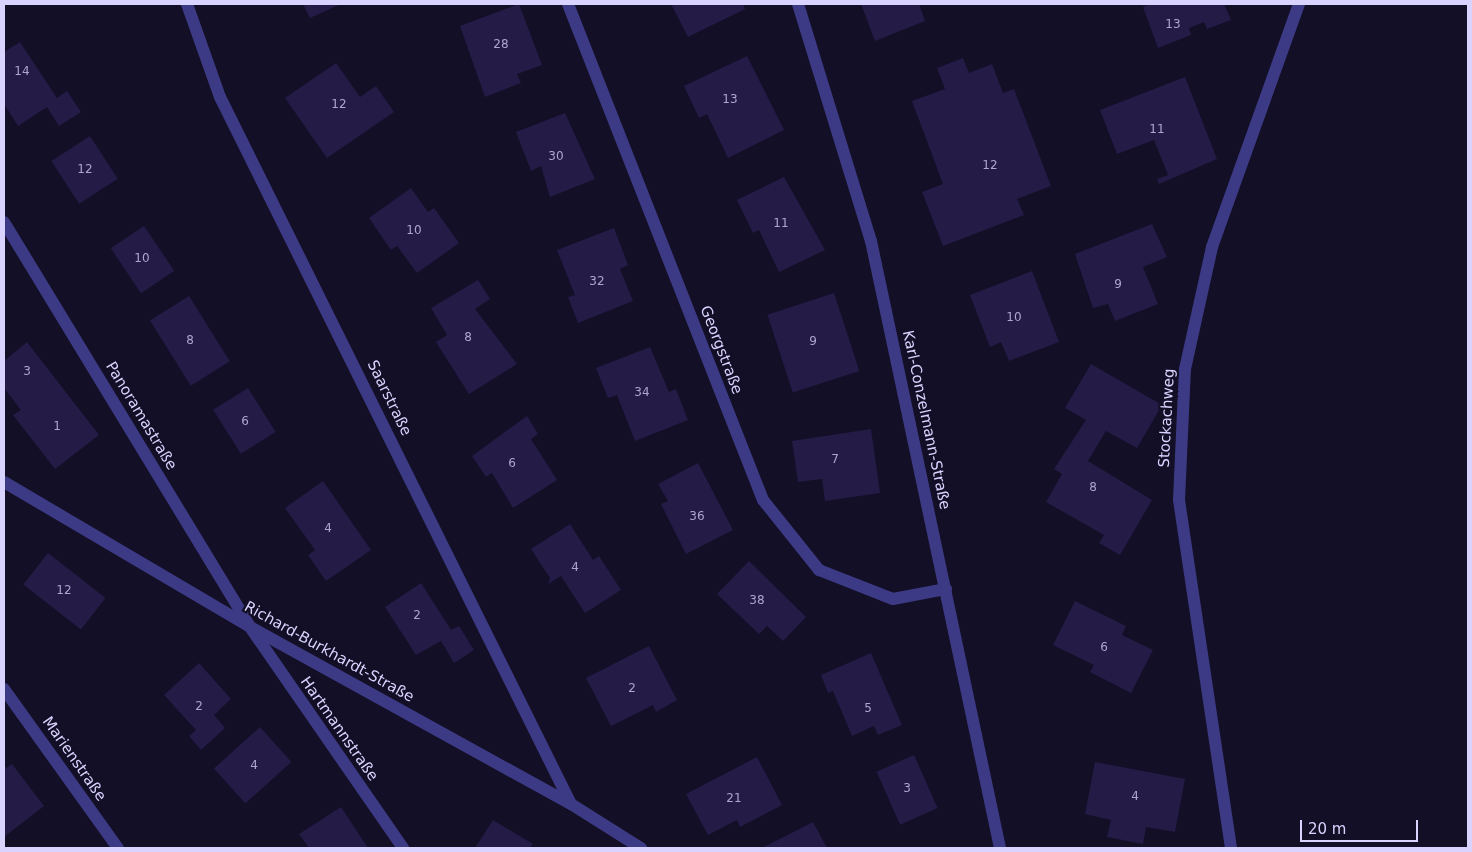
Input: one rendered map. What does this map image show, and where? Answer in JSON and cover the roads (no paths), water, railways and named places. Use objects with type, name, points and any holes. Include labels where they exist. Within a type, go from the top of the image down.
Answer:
[{"type":"street","name":"Saarstraße","points":[[187,4],[220,97],[571,804]]},
{"type":"street","name":"Georgstraße","points":[[568,4],[762,500],[819,570],[893,599],[946,589]]},
{"type":"street","name":"Karl-Conzelmann-Straße","points":[[798,4],[871,240],[1000,848]]},
{"type":"street","name":"Stockachweg","points":[[1231,848],[1179,500],[1184,369],[1212,247],[1299,4]]},
{"type":"street","name":"Panoramastraße","points":[[4,222],[250,628]]},
{"type":"street","name":"Richard-Burkhardt-Straße","points":[[4,482],[250,628],[571,804],[641,848]]},
{"type":"street","name":"Hartmannstraße","points":[[250,628],[402,848]]},
{"type":"street","name":"Marienstraße","points":[[4,689],[118,848]]}]
